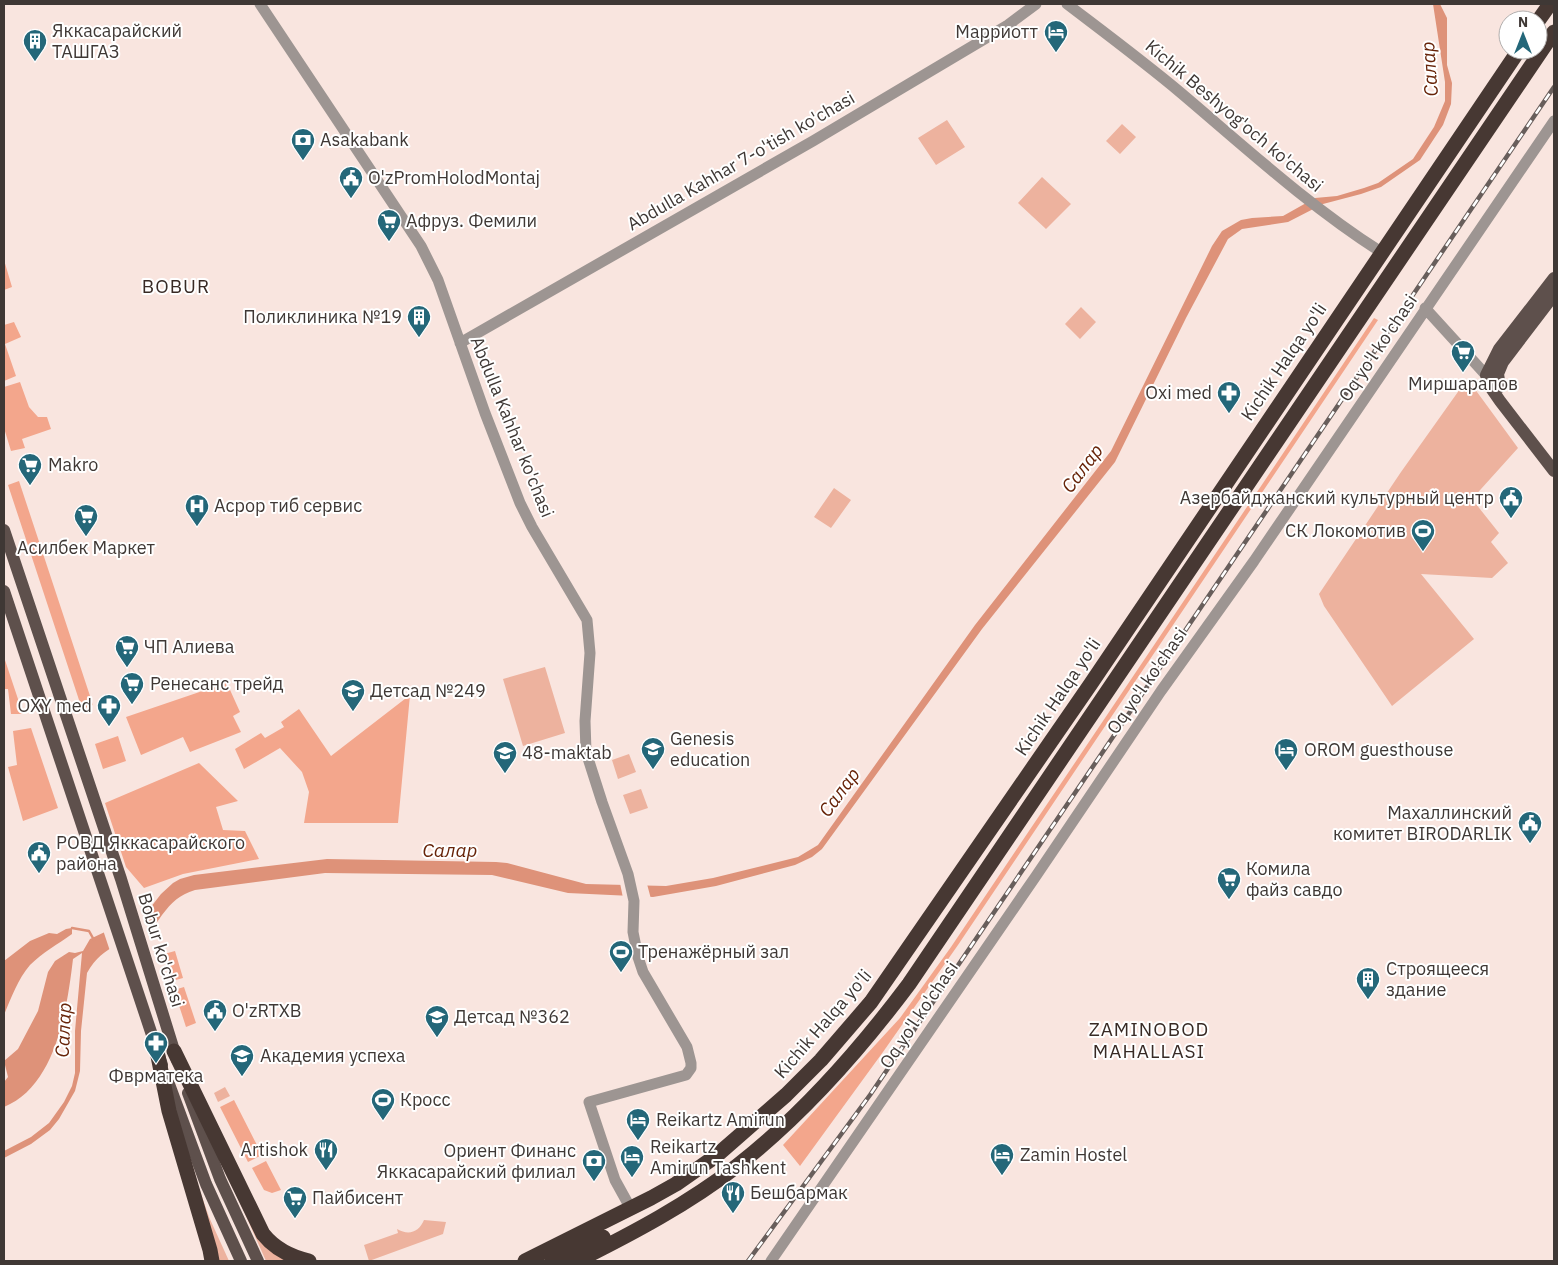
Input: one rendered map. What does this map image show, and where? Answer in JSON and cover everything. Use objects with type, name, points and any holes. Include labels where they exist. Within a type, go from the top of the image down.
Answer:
[{"type":"highway","name":"Kichik Halqa yo'li","points":[[525,1261],[637,1219],[675,1208],[736,1166],[769,1139],[850,1057],[895,1003],[1554,32]]},
{"type":"highway","name":"Kichik Halqa yo'li","points":[[577,1261],[637,1219],[762,1118],[809,1072],[871,1002],[1084,693],[1512,60]]},
{"type":"highway","points":[[1381,252],[1397,262]]},
{"type":"highway","points":[[174,1051],[263,1234],[281,1250],[294,1257],[309,1261]]},
{"type":"highway","points":[[158,1056],[169,1111],[212,1261]]},
{"type":"highway","points":[[552,1261],[637,1219]]},
{"type":"main road","points":[[1500,387],[1498,374],[1503,362],[1549,296],[1554,278]]},
{"type":"main road","points":[[1549,296],[1499,349],[1486,375],[1491,388],[1554,471]]},
{"type":"main road","points":[[1486,375],[1500,387],[1554,458]]},
{"type":"main road","name":"Bobur ko'chasi","points":[[4,530],[121,879],[174,1051],[217,1171],[258,1261]]},
{"type":"main road","name":"Bobur ko'chasi","points":[[4,591],[103,885],[158,1056],[206,1184],[241,1261]]},
{"type":"main road","points":[[103,885],[108,888],[115,888],[120,885],[121,879]]},
{"type":"street","name":"Abdulla Kahhar ko'chasi","points":[[260,4],[421,246],[438,280],[485,413],[520,503],[532,527],[587,620],[590,653],[584,728],[586,752],[629,879],[634,901],[633,932],[643,972],[687,1047],[691,1064],[691,1068],[686,1075],[589,1102],[616,1180],[637,1219]]},
{"type":"street","name":"Abdulla Kahhar 7-o'tish ko'chasi","points":[[460,343],[813,141],[1008,25],[1036,4]]},
{"type":"street","name":"Kichik Beshyog'och ko'chasi","points":[[1067,4],[1144,62],[1327,216],[1381,252]]},
{"type":"street","name":"Oq yo'l ko'chasi","points":[[771,1261],[1167,682],[1254,561],[1414,329],[1426,308],[1554,122]]},
{"type":"street","points":[[1426,308],[1486,375]]},
{"type":"shaded area","name":"Салар","points":[[1433,4],[1440,4],[1447,18],[1447,65],[1452,83],[1451,104],[1443,125],[1420,160],[1381,187],[1323,204],[1288,222],[1242,229],[1228,239],[1186,318],[1115,462],[982,629],[822,849],[812,857],[795,865],[716,886],[653,897],[568,893],[492,875],[325,873],[189,892],[173,903],[152,927],[108,950],[94,963],[87,973],[81,1031],[80,1071],[75,1091],[59,1119],[50,1130],[31,1144],[4,1158],[4,1151],[31,1137],[49,1123],[64,1102],[72,1086],[75,1073],[75,1031],[82,953],[73,959],[62,1022],[56,1044],[47,1064],[36,1082],[22,1097],[4,1107],[4,1082],[8,1077],[4,1061],[18,1049],[38,1011],[48,972],[55,961],[69,952],[83,951],[90,939],[147,912],[161,894],[180,879],[194,875],[327,859],[496,862],[507,863],[586,884],[666,886],[713,878],[798,857],[818,845],[975,625],[1111,451],[1212,246],[1222,231],[1241,220],[1283,216],[1315,198],[1337,196],[1378,183],[1413,159],[1434,127],[1445,101],[1445,82]]},
{"type":"shaded area","points":[[947,120],[965,147],[936,165],[918,138]]},
{"type":"shaded area","points":[[1122,124],[1136,137],[1120,154],[1106,141]]},
{"type":"shaded area","points":[[1042,177],[1071,204],[1046,229],[1018,203]]},
{"type":"shaded area","points":[[4,260],[12,287],[4,290]]},
{"type":"shaded area","points":[[1081,307],[1096,322],[1080,339],[1065,324]]},
{"type":"shaded area","points":[[1374,318],[1378,320],[958,945],[800,1166],[783,1145],[900,1018],[951,947]]},
{"type":"shaded area","points":[[14,322],[21,337],[5,344],[16,376],[4,381],[4,325]]},
{"type":"shaded area","name":"СК Локомотив","points":[[1469,381],[1518,448],[1472,499],[1499,533],[1491,542],[1508,563],[1492,578],[1421,574],[1474,639],[1392,706],[1324,606],[1319,594],[1401,472],[1460,389]]},
{"type":"shaded area","points":[[20,382],[29,407],[38,417],[47,417],[51,429],[22,439],[25,448],[11,451],[4,428],[4,387]]},
{"type":"shaded area","points":[[19,481],[93,705],[82,709],[8,485]]},
{"type":"shaded area","points":[[834,488],[851,500],[831,528],[814,517]]},
{"type":"shaded area","points":[[4,657],[23,714],[11,714],[8,689],[4,689]]},
{"type":"shaded area","points":[[545,667],[565,733],[523,746],[503,679]]},
{"type":"shaded area","points":[[226,681],[240,712],[233,716],[241,732],[190,752],[183,737],[141,755],[126,717],[223,684]]},
{"type":"shaded area","points":[[410,695],[398,823],[304,823],[309,792],[302,772],[280,748],[244,769],[235,749],[261,733],[265,738],[284,727],[281,722],[299,709],[331,756]]},
{"type":"shaded area","points":[[31,728],[58,808],[23,821],[8,767],[17,765],[13,731]]},
{"type":"shaded area","points":[[118,736],[126,761],[103,769],[95,744]]},
{"type":"shaded area","points":[[629,754],[636,772],[618,779],[612,760]]},
{"type":"shaded area","points":[[199,763],[238,801],[216,807],[223,830],[245,831],[259,859],[183,874],[144,888],[126,867],[105,803]]},
{"type":"shaded area","points":[[641,789],[648,808],[630,814],[623,795]]},
{"type":"shaded area","points":[[72,928],[72,934],[45,953],[26,970],[18,982],[4,1015],[4,961],[30,941],[49,933],[57,934]]},
{"type":"shaded area","points":[[175,951],[183,978],[172,981],[164,954]]},
{"type":"shaded area","points":[[184,987],[196,1023],[186,1027],[174,990]]},
{"type":"shaded area","points":[[225,1087],[230,1096],[218,1102],[214,1093]]},
{"type":"shaded area","points":[[234,1100],[262,1155],[248,1162],[220,1107]]},
{"type":"shaded area","points":[[266,1161],[281,1190],[272,1193],[264,1190],[252,1168]]},
{"type":"shaded area","points":[[192,1168],[209,1217],[229,1261],[217,1261]]},
{"type":"shaded area","points":[[229,1178],[291,1261],[266,1261]]},
{"type":"shaded area","points":[[424,1220],[446,1222],[443,1234],[369,1261],[364,1245],[398,1233],[397,1229],[413,1232]]},
{"type":"pier","points":[[620,883],[647,884],[651,899],[623,898]]},
{"type":"pier","points":[[146,910],[152,930],[110,951],[103,930]]},
{"type":"waterway","points":[[72,928],[89,931],[94,940]]},
{"type":"railway","points":[[748,1261],[870,1095],[1554,87]]},
{"type":"place","name":"Марриотт","points":[[1056,53]]},
{"type":"place","name":"Яккасарайский ТАШГАЗ","points":[[35,62]]},
{"type":"place","name":"Asakabank","points":[[303,161]]},
{"type":"place","name":"O'zPromHolodMontaj","points":[[351,199]]},
{"type":"place","name":"Афруз. Фемили","points":[[389,242]]},
{"type":"place","name":"Поликлиника №19","points":[[419,338]]},
{"type":"place","name":"Миршарапов","points":[[1463,373]]},
{"type":"place","name":"Oxi med","points":[[1229,414]]},
{"type":"place","name":"Makro","points":[[30,486]]},
{"type":"place","name":"Азербайджанский культурный центр","points":[[1511,519]]},
{"type":"place","name":"Асрор тиб сервис","points":[[197,527]]},
{"type":"place","name":"Асилбек Маркет","points":[[86,537]]},
{"type":"place","name":"СК Локомотив","points":[[1423,552]]},
{"type":"place","name":"ЧП Алиева","points":[[127,668]]},
{"type":"place","name":"Ренесанс трейд","points":[[132,705]]},
{"type":"place","name":"Детсад №249","points":[[353,712]]},
{"type":"place","name":"OXY med","points":[[109,727]]},
{"type":"place","name":"Genesis education","points":[[653,770]]},
{"type":"place","name":"OROM guesthouse","points":[[1286,771]]},
{"type":"place","name":"48-maktab","points":[[505,774]]},
{"type":"place","name":"Махаллинский комитет BIRODARLIK","points":[[1530,844]]},
{"type":"place","name":"РОВД Яккасарайского района","points":[[39,874]]},
{"type":"place","name":"Комила файз савдо","points":[[1229,900]]},
{"type":"place","name":"Тренажёрный зал","points":[[621,973]]},
{"type":"place","name":"Строящееся здание","points":[[1368,1000]]},
{"type":"place","name":"O'zRTXB","points":[[215,1032]]},
{"type":"place","name":"Детсад №362","points":[[437,1038]]},
{"type":"place","name":"Фврматека","points":[[156,1064]]},
{"type":"place","name":"Академия успеха","points":[[242,1077]]},
{"type":"place","name":"Кросс","points":[[383,1121]]},
{"type":"place","name":"Reikartz Amirun","points":[[638,1141]]},
{"type":"place","name":"Artishok","points":[[326,1171]]},
{"type":"place","name":"Zamin Hostel","points":[[1002,1176]]},
{"type":"place","name":"Reikartz Amirun Tashkent","points":[[632,1178]]},
{"type":"place","name":"Ориент Финанс Яккасарайский филиал","points":[[594,1182]]},
{"type":"place","name":"Бешбармак","points":[[733,1214]]},
{"type":"place","name":"Пайбисент","points":[[295,1219]]},
{"type":"district","name":"BOBUR","points":[[176,286]]},
{"type":"district","name":"ZAMINOBOD MAHALLASI","points":[[1149,1040]]}]
